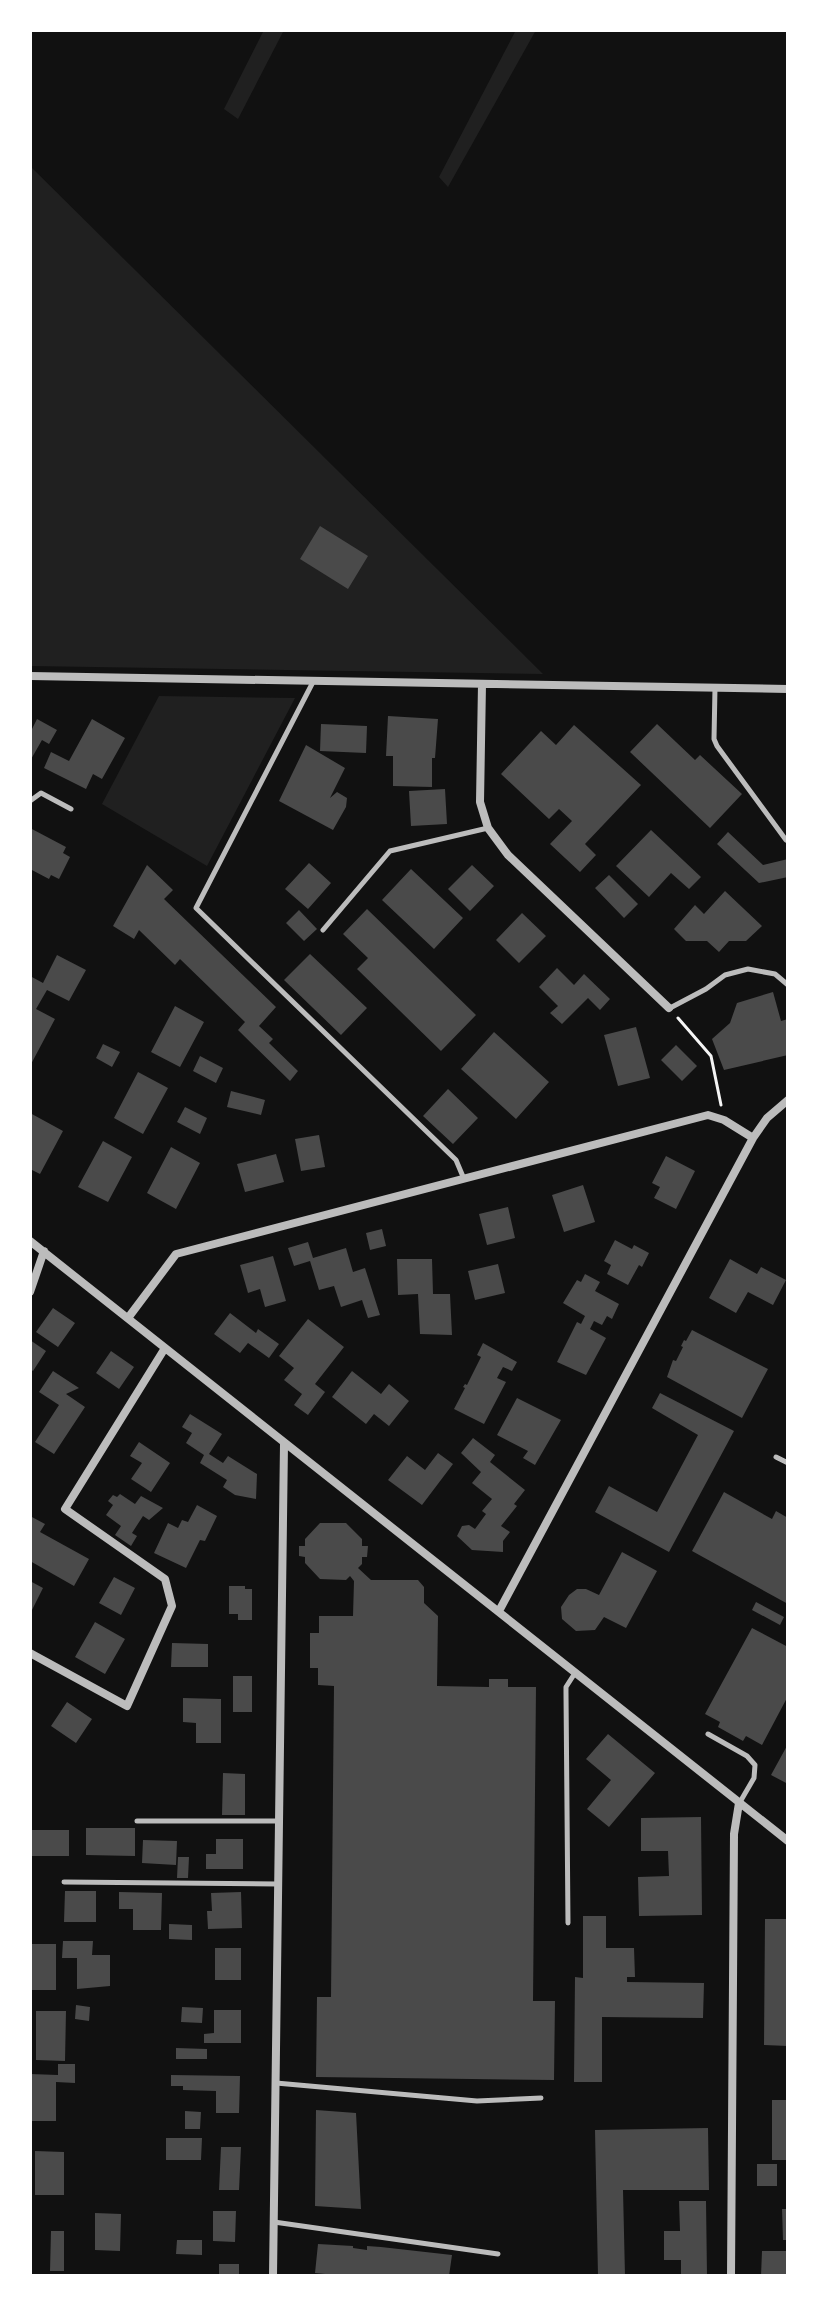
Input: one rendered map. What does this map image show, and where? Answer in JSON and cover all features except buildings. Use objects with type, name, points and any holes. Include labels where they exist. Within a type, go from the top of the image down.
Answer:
[{"type":"street","points":[[30,676],[788,689]]},
{"type":"street","points":[[482,684],[480,802],[488,828],[508,855],[669,1008]]},
{"type":"street","points":[[499,1611],[753,1138],[767,1118],[788,1100]]},
{"type":"street","points":[[128,1318],[176,1254],[708,1115],[724,1120],[753,1138]]},
{"type":"street","points":[[30,1241],[788,1841]]},
{"type":"street","points":[[30,1292],[44,1251]]},
{"type":"street","points":[[30,1653],[127,1706],[172,1606],[165,1579],[65,1509],[165,1348]]},
{"type":"street","points":[[273,2276],[284,1444]]},
{"type":"street","points":[[731,2276],[734,1834],[739,1803]]},
{"type":"lane","points":[[313,682],[196,908],[456,1160],[464,1179]]},
{"type":"lane","points":[[715,688],[714,739],[717,746],[786,840]]},
{"type":"lane","points":[[30,801],[41,793],[71,809]]},
{"type":"lane","points":[[323,930],[360,889],[367,874],[390,851],[488,828]]},
{"type":"lane","points":[[669,1008],[706,989],[725,975],[748,969],[775,974],[788,985]]},
{"type":"lane","points":[[776,1457],[788,1463]]},
{"type":"lane","points":[[568,1923],[566,1687],[575,1672]]},
{"type":"lane","points":[[708,1734],[747,1756],[755,1765],[754,1778],[739,1803]]},
{"type":"lane","points":[[137,1821],[278,1821]]},
{"type":"lane","points":[[64,1882],[277,1884]]},
{"type":"lane","points":[[275,2083],[477,2101],[541,2098]]},
{"type":"lane","points":[[273,2222],[498,2254]]},
{"type":"path","points":[[669,1008],[711,1056],[724,1120]]},
{"type":"shaded area","points":[[264,30],[284,30],[238,119],[224,109]]},
{"type":"shaded area","points":[[516,30],[536,30],[448,187],[439,177]]},
{"type":"shaded area","points":[[30,166],[543,674],[30,666]]},
{"type":"shaded area","points":[[159,696],[295,698],[207,866],[102,804]]}]
